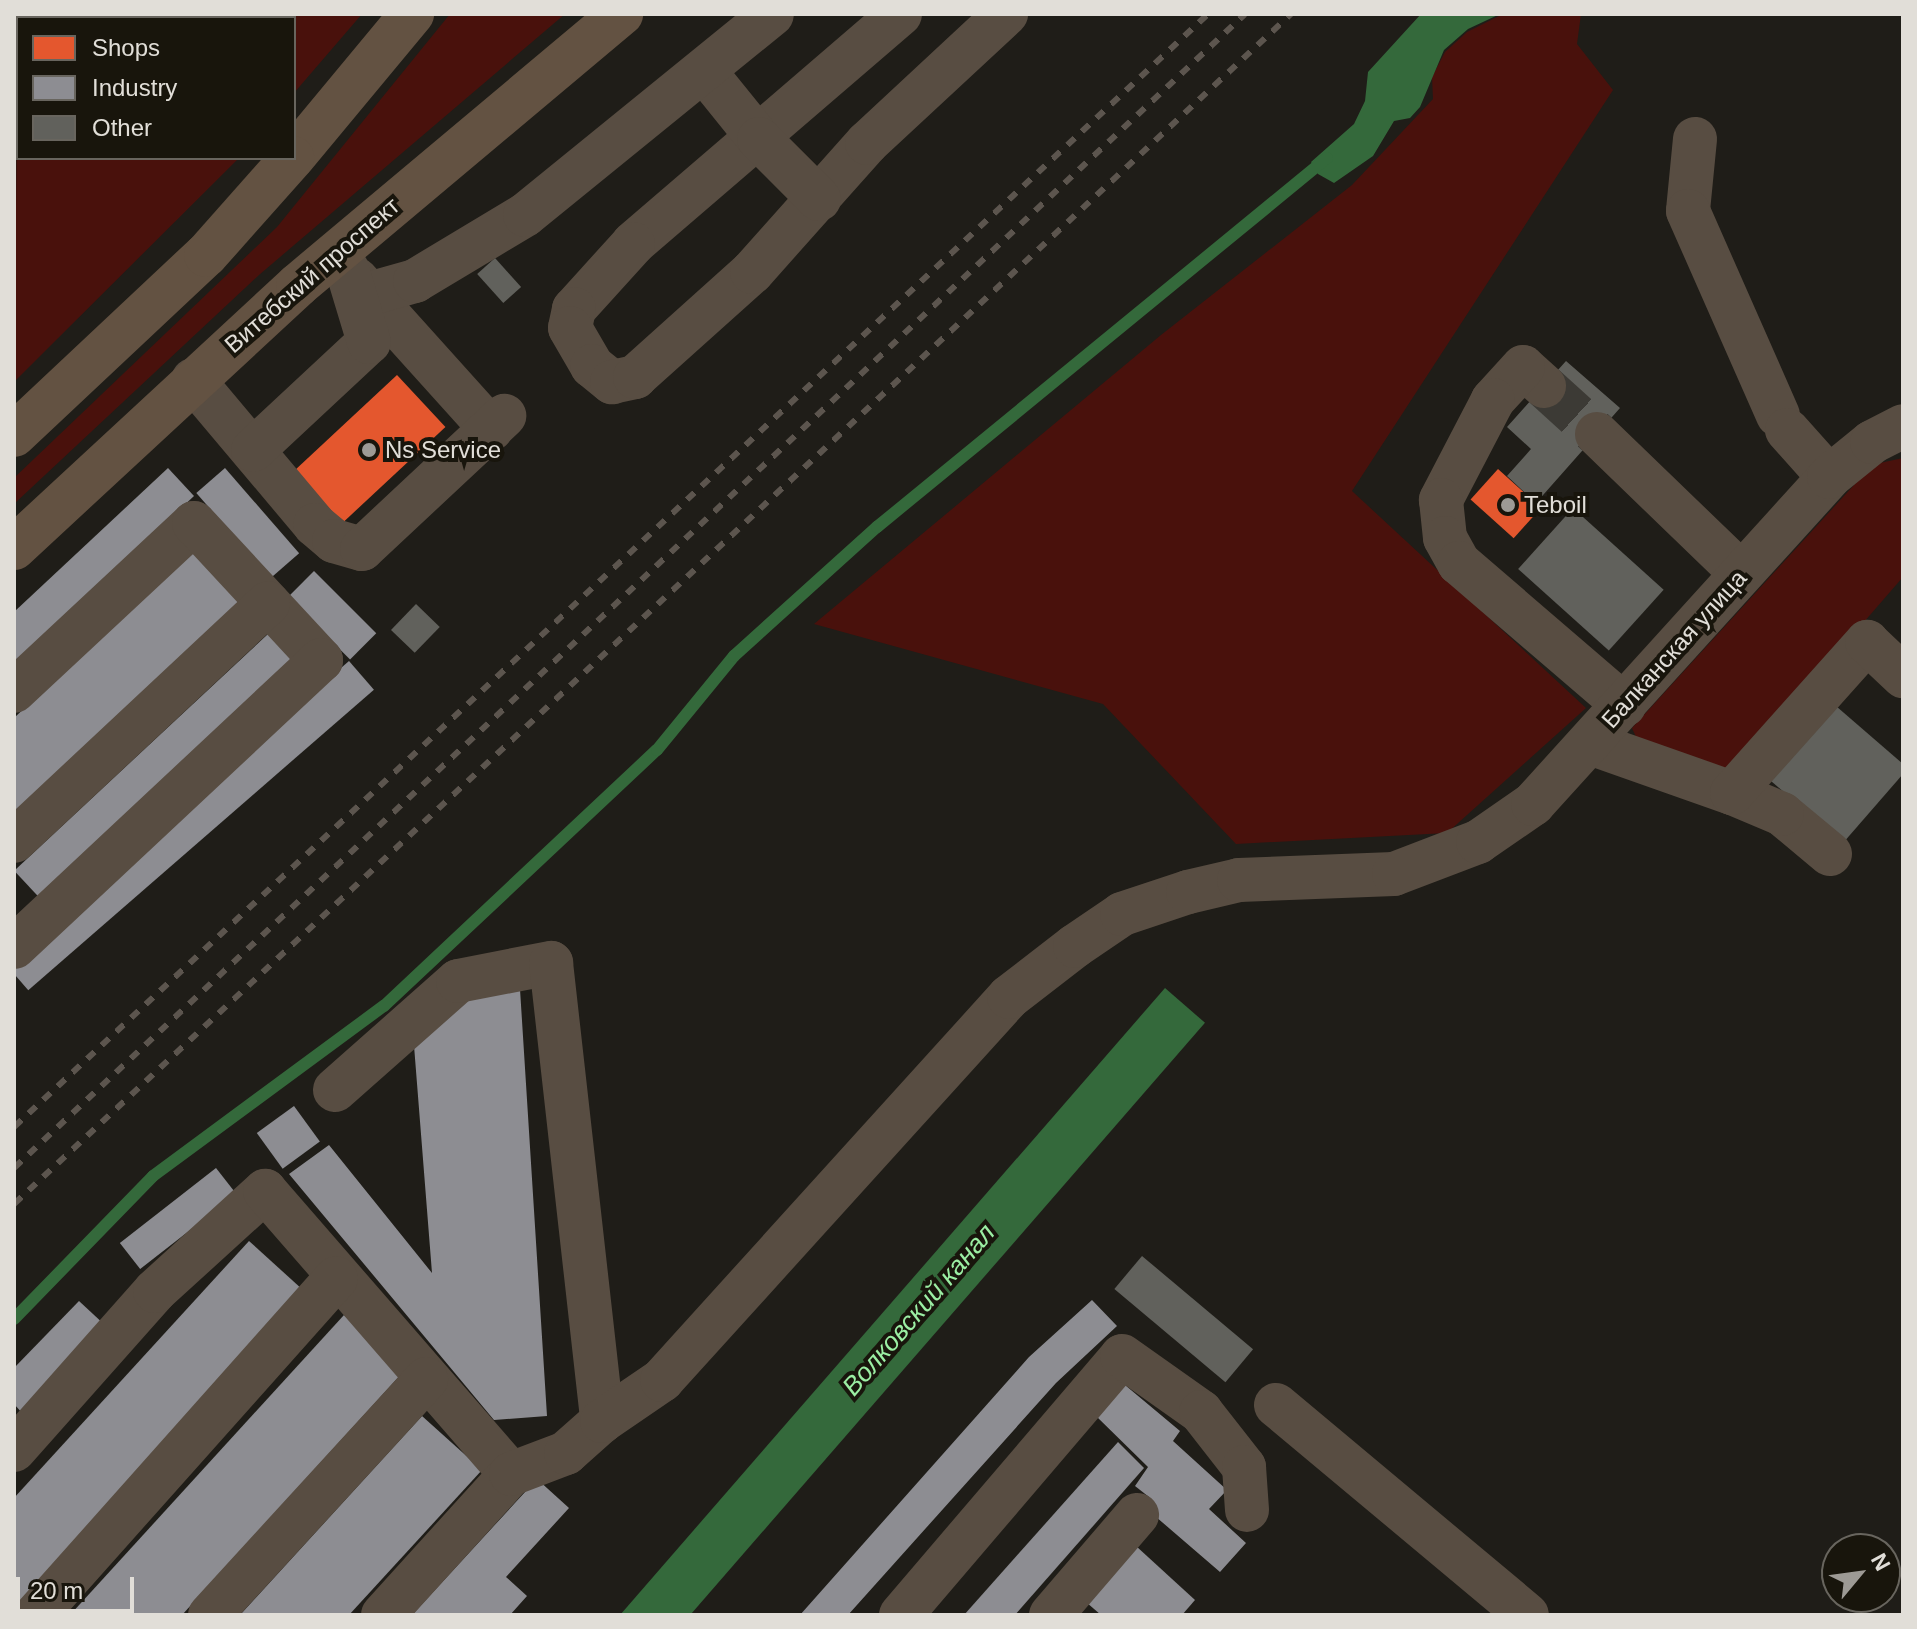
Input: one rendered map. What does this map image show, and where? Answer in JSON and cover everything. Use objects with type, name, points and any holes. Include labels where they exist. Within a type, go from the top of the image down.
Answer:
[{"type":"main road","points":[[296,153],[412,14]]},
{"type":"main road","name":"Витебский проспект","points":[[14,548],[193,380],[362,296],[621,14]]},
{"type":"main road","points":[[14,435],[206,255],[290,160]]},
{"type":"street","points":[[253,450],[362,296],[415,281],[525,215],[705,72],[772,14]]},
{"type":"street","points":[[900,14],[759,139],[633,244],[574,309],[570,328],[592,366],[612,382],[635,377],[752,272],[867,143],[1006,14]]},
{"type":"street","points":[[705,72],[759,139],[819,199]]},
{"type":"street","points":[[1695,139],[1688,211],[1782,422],[1829,477]]},
{"type":"street","points":[[193,380],[315,525],[334,541],[362,549],[497,423],[362,296]]},
{"type":"street","points":[[1544,386],[1523,367],[1493,400],[1441,500],[1445,538],[1459,563],[1624,705]]},
{"type":"street","name":"Балканская улица","points":[[511,1474],[566,1453],[602,1421],[662,1380],[1009,997],[1122,914],[1239,880],[1394,874],[1438,861],[1478,842],[1533,804],[1829,477],[1872,442],[1903,426]]},
{"type":"street","points":[[1597,434],[1741,573]]},
{"type":"street","points":[[14,691],[194,523],[321,660],[14,947]]},
{"type":"street","points":[[14,841],[268,603]]},
{"type":"street","points":[[1732,793],[1867,642],[1903,676]]},
{"type":"street","points":[[1590,743],[1782,814],[1830,854]]},
{"type":"street","points":[[335,1090],[458,981],[551,963],[602,1421]]},
{"type":"street","points":[[14,1450],[155,1291],[265,1191],[336,1278],[511,1474],[383,1615]]},
{"type":"street","points":[[36,1615],[336,1278]]},
{"type":"street","points":[[901,1615],[1122,1356],[1201,1412],[1244,1467],[1247,1510]]},
{"type":"street","points":[[210,1615],[426,1379]]},
{"type":"street","points":[[1276,1405],[1527,1615]]},
{"type":"street","points":[[1051,1615],[1137,1515]]},
{"type":"shaded area","points":[[362,14],[296,91],[296,16],[36,16]]},
{"type":"shaded area","points":[[450,14],[565,14],[259,275],[14,504],[14,478],[277,227]]},
{"type":"shaded area","points":[[1503,14],[1581,14],[1577,44],[1613,90],[1352,491],[1586,708],[1447,833],[1236,844],[1103,704],[814,624],[1161,335],[1352,185],[1433,99],[1432,77],[1445,52],[1467,32]]},
{"type":"shaded area","points":[[17,160],[237,160],[14,382]]},
{"type":"shaded area","points":[[1903,458],[1903,577],[1738,767],[1727,774],[1636,737],[1632,728],[1865,473],[1880,463]]},
{"type":"water","points":[[1421,14],[1500,14],[1468,29],[1444,50],[1420,107],[1410,118],[1394,121],[1373,156],[1334,183],[1318,174],[1311,162],[1354,124],[1365,101],[1368,72]]},
{"type":"water","name":"Волковский канал","points":[[1165,988],[1205,1023],[690,1615],[620,1614]]},
{"type":"building: Shops","name":"Ns Service","points":[[397,375],[445,427],[341,524],[292,473]]},
{"type":"building: Shops","name":"Teboil","points":[[1498,469],[1541,508],[1514,538],[1471,499]]},
{"type":"building: Industry","points":[[168,468],[194,496],[14,665],[14,612]]},
{"type":"building: Industry","points":[[225,468],[299,553],[270,578],[196,493]]},
{"type":"building: Industry","points":[[192,551],[242,605],[14,819],[14,718]]},
{"type":"building: Industry","points":[[314,571],[376,633],[350,659],[288,597]]},
{"type":"building: Industry","points":[[268,634],[293,661],[39,898],[14,871]]},
{"type":"building: Industry","points":[[349,661],[374,690],[28,990],[14,974],[14,952]]},
{"type":"building: Industry","points":[[520,989],[547,1416],[494,1420],[289,1174],[329,1145],[432,1273],[413,1033],[470,995]]},
{"type":"building: Industry","points":[[294,1106],[320,1142],[283,1169],[257,1133]]},
{"type":"building: Industry","points":[[216,1168],[236,1194],[140,1269],[120,1243]]},
{"type":"building: Industry","points":[[249,1241],[303,1290],[14,1615],[14,1498]]},
{"type":"building: Industry","points":[[1092,1300],[1117,1326],[1056,1383],[848,1615],[800,1615],[1029,1357]]},
{"type":"building: Industry","points":[[79,1301],[107,1327],[23,1414],[14,1404],[14,1368]]},
{"type":"building: Industry","points":[[344,1315],[405,1370],[182,1615],[70,1615]]},
{"type":"building: Industry","points":[[1125,1385],[1180,1431],[1173,1441],[1227,1490],[1209,1509],[1246,1543],[1220,1572],[1141,1504],[1149,1497],[1135,1486],[1148,1467],[1096,1416]]},
{"type":"building: Industry","points":[[422,1416],[482,1470],[349,1615],[240,1615]]},
{"type":"building: Industry","points":[[1118,1442],[1144,1468],[1015,1615],[964,1615]]},
{"type":"building: Industry","points":[[537,1479],[569,1508],[506,1577],[527,1596],[510,1615],[412,1615]]},
{"type":"building: Industry","points":[[1136,1546],[1195,1600],[1182,1615],[1101,1615],[1086,1602]]},
{"type":"building: Other","points":[[495,258],[521,287],[503,303],[477,274]]},
{"type":"building: Other","points":[[1566,361],[1620,408],[1536,503],[1507,476],[1531,449],[1507,427]]},
{"type":"building: Other","points":[[1573,508],[1664,590],[1609,651],[1518,569]]},
{"type":"building: Other","points":[[416,604],[440,627],[415,653],[391,630]]},
{"type":"building: Other","points":[[1829,700],[1903,764],[1903,774],[1843,843],[1764,775]]},
{"type":"building: Other","points":[[1142,1256],[1253,1349],[1225,1382],[1114,1289]]},
{"type":"waterway","points":[[14,1319],[153,1176],[384,1006],[657,750],[734,656],[877,527],[1327,158]]},
{"type":"tunnel","points":[[1544,386],[1597,434]]},
{"type":"railway","points":[[14,1127],[1208,14]]},
{"type":"railway","points":[[14,1168],[1245,14]]},
{"type":"railway","points":[[14,1204],[1291,14]]},
{"type":"place","name":"Ns Service","points":[[369,450]]},
{"type":"place","name":"Teboil","points":[[1508,505]]}]
